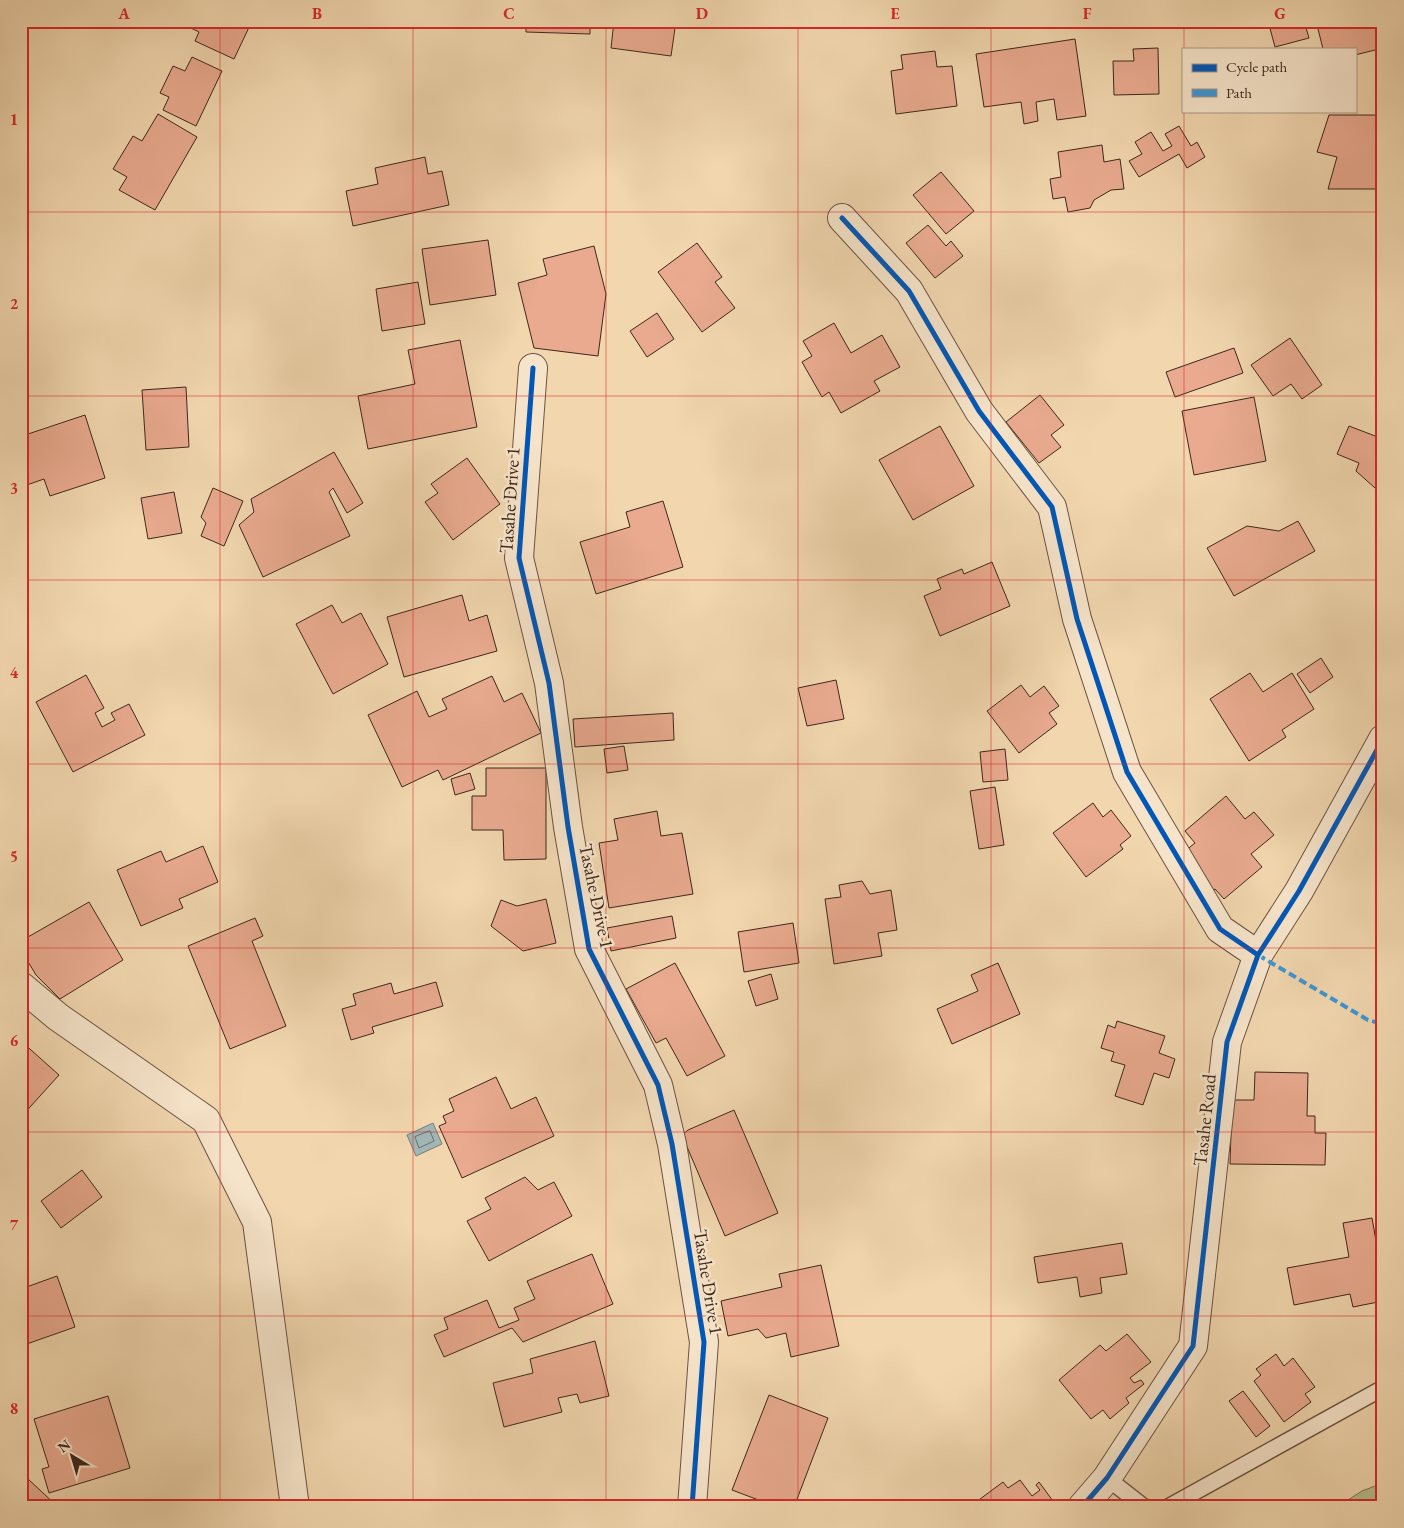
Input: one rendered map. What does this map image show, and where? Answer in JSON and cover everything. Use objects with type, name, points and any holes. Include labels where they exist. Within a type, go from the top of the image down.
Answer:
[{"type":"street","points":[[842,218],[909,291],[979,411],[1052,507],[1077,619],[1127,772],[1220,929],[1258,956]]},
{"type":"street","name":"Tasahe Drive 1","points":[[533,368],[519,558],[549,682],[568,827],[589,949],[658,1085],[672,1144],[704,1342],[692,1507]]},
{"type":"street","name":"Tasahe Road","points":[[1082,1507],[1106,1478],[1194,1346],[1227,1042],[1258,956],[1299,891],[1383,739]]},
{"type":"street","points":[[21,986],[58,1017],[206,1120],[257,1222],[295,1507]]},
{"type":"lane","points":[[1168,1507],[1383,1388]]},
{"type":"lane","points":[[1106,1478],[1144,1507]]},
{"type":"green space","points":[[1383,1483],[1383,1507],[1337,1507],[1362,1491]]},
{"type":"water","points":[[433,1123],[442,1144],[416,1156],[407,1135]]},
{"type":"building","points":[[191,21],[252,21],[234,59],[195,41],[199,32],[189,27]]},
{"type":"building","points":[[526,21],[590,21],[590,34],[526,32]]},
{"type":"building","points":[[614,21],[676,21],[671,56],[611,48]]},
{"type":"building","points":[[1268,21],[1304,21],[1309,38],[1275,47]]},
{"type":"building","points":[[1316,21],[1377,21],[1383,48],[1356,55],[1356,48],[1323,48]]},
{"type":"building","points":[[1075,39],[1086,116],[1057,120],[1054,99],[1036,102],[1038,121],[1024,124],[1021,102],[984,107],[976,54]]},
{"type":"building","points":[[1158,48],[1159,94],[1114,95],[1113,61],[1134,61],[1133,49]]},
{"type":"building","points":[[935,51],[937,67],[952,66],[957,106],[896,114],[891,71],[903,69],[901,55]]},
{"type":"building","points":[[192,57],[222,71],[196,126],[163,110],[169,97],[160,93],[173,66],[185,71]]},
{"type":"building","points":[[158,114],[197,137],[155,210],[119,190],[127,177],[113,169],[133,136],[142,141]]},
{"type":"building","points":[[1329,115],[1383,115],[1383,143],[1377,143],[1376,189],[1328,189],[1337,157],[1317,152]]},
{"type":"building","points":[[1179,126],[1191,146],[1197,142],[1205,157],[1187,168],[1179,154],[1139,177],[1129,161],[1142,154],[1135,142],[1151,132],[1163,151],[1172,146],[1165,134]]},
{"type":"building","points":[[1102,145],[1104,162],[1120,159],[1124,189],[1111,190],[1094,200],[1090,208],[1068,212],[1065,197],[1053,199],[1050,179],[1061,177],[1058,152]]},
{"type":"building","points":[[425,157],[428,174],[442,171],[449,205],[353,226],[346,191],[378,184],[375,168]]},
{"type":"building","points":[[941,172],[974,211],[946,234],[913,195]]},
{"type":"building","points":[[928,225],[946,246],[951,241],[963,256],[935,278],[906,243]]},
{"type":"building","points":[[488,240],[496,295],[430,305],[422,249]]},
{"type":"building","points":[[697,243],[722,277],[715,282],[735,308],[702,332],[658,272]]},
{"type":"building","points":[[594,246],[606,294],[598,356],[534,348],[518,283],[547,275],[543,259]]},
{"type":"building","points":[[418,282],[425,324],[382,331],[376,289]]},
{"type":"building","points":[[657,313],[674,339],[647,357],[630,331]]},
{"type":"building","points":[[834,323],[851,353],[882,335],[900,367],[874,381],[880,391],[841,413],[829,392],[822,397],[802,362],[812,356],[803,341]]},
{"type":"building","points":[[1290,338],[1322,385],[1302,399],[1291,384],[1273,396],[1251,365]]},
{"type":"building","points":[[460,340],[477,427],[368,449],[358,396],[415,384],[408,350]]},
{"type":"building","points":[[1234,348],[1243,373],[1175,397],[1166,372]]},
{"type":"building","points":[[186,387],[189,447],[146,450],[142,390]]},
{"type":"building","points":[[1040,395],[1064,425],[1051,435],[1061,447],[1039,463],[1006,422]]},
{"type":"building","points":[[1254,397],[1266,461],[1194,475],[1182,411]]},
{"type":"building","points":[[85,415],[105,478],[50,496],[44,479],[21,487],[21,444],[24,443],[22,436]]},
{"type":"building","points":[[940,426],[974,486],[913,520],[879,460]]},
{"type":"building","points":[[1349,426],[1383,439],[1383,486],[1375,488],[1356,471],[1359,463],[1337,454]]},
{"type":"building","points":[[334,452],[363,503],[347,513],[333,488],[329,492],[350,536],[263,577],[239,525],[254,512],[251,499]]},
{"type":"building","points":[[467,458],[500,504],[453,540],[425,502],[438,493],[431,484]]},
{"type":"building","points":[[213,488],[243,501],[224,546],[201,536],[206,523],[201,517]]},
{"type":"building","points":[[174,492],[182,533],[148,539],[141,498]]},
{"type":"building","points":[[663,501],[683,567],[596,594],[580,542],[630,527],[626,512]]},
{"type":"building","points":[[1298,521],[1315,551],[1234,596],[1207,548],[1247,526],[1279,531]]},
{"type":"building","points":[[992,562],[1010,606],[940,636],[924,596],[941,589],[937,579],[962,569],[964,574]]},
{"type":"building","points":[[462,595],[469,621],[487,615],[497,651],[404,677],[387,617]]},
{"type":"building","points":[[332,605],[342,623],[361,613],[388,664],[333,694],[296,624]]},
{"type":"building","points":[[1321,658],[1333,677],[1310,693],[1297,674]]},
{"type":"building","points":[[1250,673],[1263,692],[1292,673],[1314,709],[1282,730],[1286,737],[1249,761],[1210,699]]},
{"type":"building","points":[[86,675],[104,708],[95,713],[102,727],[115,720],[111,713],[129,704],[145,735],[73,772],[36,702]]},
{"type":"building","points":[[492,676],[504,702],[522,693],[541,733],[443,780],[438,770],[402,787],[368,715],[417,691],[429,717],[447,709],[442,699]]},
{"type":"building","points":[[836,680],[844,719],[807,726],[798,688]]},
{"type":"building","points":[[1021,685],[1030,697],[1044,686],[1059,706],[1049,713],[1057,724],[1019,753],[987,711]]},
{"type":"building","points":[[673,713],[674,740],[575,747],[573,719]]},
{"type":"building","points":[[624,746],[628,770],[607,773],[604,749]]},
{"type":"building","points":[[1005,749],[1008,780],[983,782],[980,752]]},
{"type":"building","points":[[486,768],[546,768],[546,859],[504,860],[503,830],[472,830],[472,796],[486,796]]},
{"type":"building","points":[[470,773],[475,789],[455,795],[451,779]]},
{"type":"building","points":[[995,787],[1004,845],[979,849],[970,791]]},
{"type":"building","points":[[1226,796],[1245,819],[1254,812],[1274,835],[1251,854],[1262,867],[1224,899],[1215,889],[1210,893],[1179,856],[1195,843],[1185,831]]},
{"type":"building","points":[[1093,803],[1103,817],[1111,810],[1131,836],[1120,845],[1123,849],[1086,877],[1053,833]]},
{"type":"building","points":[[657,811],[661,836],[682,833],[693,894],[609,908],[599,843],[618,840],[614,819]]},
{"type":"building","points":[[203,846],[218,882],[179,899],[183,908],[141,926],[117,870],[161,851],[166,862]]},
{"type":"building","points":[[862,881],[870,894],[891,890],[897,930],[878,933],[882,956],[834,964],[825,899],[841,897],[839,885]]},
{"type":"building","points":[[546,899],[556,943],[523,951],[491,926],[501,900],[517,906]]},
{"type":"building","points":[[89,902],[123,960],[60,999],[36,975],[21,950],[21,941]]},
{"type":"building","points":[[672,916],[676,938],[611,951],[607,928]]},
{"type":"building","points":[[255,918],[263,936],[252,941],[286,1026],[230,1049],[188,946]]},
{"type":"building","points":[[793,923],[799,963],[744,972],[738,932]]},
{"type":"building","points":[[675,963],[725,1056],[687,1076],[666,1038],[656,1043],[626,989]]},
{"type":"building","points":[[998,963],[1020,1014],[952,1044],[937,1009],[978,991],[971,975]]},
{"type":"building","points":[[771,974],[778,999],[756,1006],[748,981]]},
{"type":"building","points":[[436,982],[443,1006],[372,1027],[374,1033],[351,1040],[342,1009],[356,1005],[353,994],[391,983],[394,994]]},
{"type":"building","points":[[1117,1021],[1165,1036],[1159,1053],[1175,1059],[1169,1078],[1154,1073],[1143,1105],[1115,1096],[1125,1065],[1111,1061],[1114,1052],[1101,1048],[1108,1025],[1115,1028]]},
{"type":"building","points":[[21,1041],[59,1075],[21,1117]]},
{"type":"building","points":[[1255,1072],[1308,1073],[1307,1116],[1315,1116],[1315,1133],[1326,1133],[1325,1165],[1230,1164],[1232,1100],[1254,1100]]},
{"type":"building","points":[[496,1077],[511,1109],[536,1097],[554,1136],[462,1178],[439,1126],[446,1123],[443,1116],[454,1111],[449,1099]]},
{"type":"building","points":[[734,1110],[778,1213],[725,1236],[682,1135],[688,1130]]},
{"type":"building","points":[[82,1170],[102,1197],[61,1228],[41,1201]]},
{"type":"building","points":[[525,1177],[538,1190],[554,1182],[572,1216],[489,1261],[467,1221],[491,1209],[485,1198]]},
{"type":"building","points":[[1372,1218],[1378,1252],[1383,1251],[1383,1301],[1353,1307],[1350,1294],[1294,1305],[1287,1268],[1349,1257],[1343,1223]]},
{"type":"building","points":[[1122,1243],[1127,1274],[1100,1278],[1102,1293],[1080,1297],[1077,1277],[1038,1283],[1034,1257]]},
{"type":"building","points":[[592,1254],[613,1304],[523,1342],[512,1328],[444,1357],[434,1335],[448,1329],[444,1318],[487,1300],[499,1328],[519,1320],[514,1308],[535,1299],[527,1281]]},
{"type":"building","points":[[821,1265],[839,1346],[791,1357],[786,1333],[766,1338],[758,1329],[728,1336],[721,1301],[782,1287],[779,1274]]},
{"type":"building","points":[[57,1276],[75,1327],[21,1346],[21,1289]]},
{"type":"building","points":[[1127,1334],[1151,1362],[1130,1378],[1134,1383],[1141,1380],[1144,1384],[1126,1398],[1129,1403],[1110,1419],[1103,1410],[1091,1419],[1059,1380],[1100,1345],[1106,1351]]},
{"type":"building","points":[[595,1341],[609,1396],[580,1403],[577,1394],[558,1398],[562,1412],[504,1427],[493,1383],[533,1373],[530,1359]]},
{"type":"building","points":[[1276,1354],[1284,1366],[1293,1358],[1315,1387],[1305,1394],[1311,1402],[1284,1422],[1254,1381],[1261,1375],[1256,1369]]},
{"type":"building","points":[[1243,1391],[1270,1426],[1256,1437],[1229,1401]]},
{"type":"building","points":[[769,1395],[828,1418],[794,1507],[777,1507],[732,1490]]},
{"type":"building","points":[[108,1396],[130,1468],[49,1493],[42,1469],[49,1467],[34,1419]]},
{"type":"building","points":[[27,1478],[58,1507],[21,1507],[21,1485]]},
{"type":"building","points":[[1020,1480],[1032,1496],[1040,1490],[1036,1485],[1039,1482],[1053,1501],[1045,1507],[973,1507],[972,1505],[1003,1482],[1008,1488]]},
{"type":"marked path","points":[[1258,955],[1368,1020],[1383,1024]]},
{"type":"cycle path","points":[[842,218],[909,291],[979,411],[1052,507],[1077,619],[1127,772],[1220,929],[1258,955]]},
{"type":"cycle path","points":[[533,368],[519,558],[549,683],[568,827],[589,949],[658,1085],[672,1144],[704,1342],[692,1507]]},
{"type":"cycle path","points":[[1082,1507],[1107,1478],[1193,1346],[1227,1042],[1258,955],[1299,891],[1383,739]]}]
